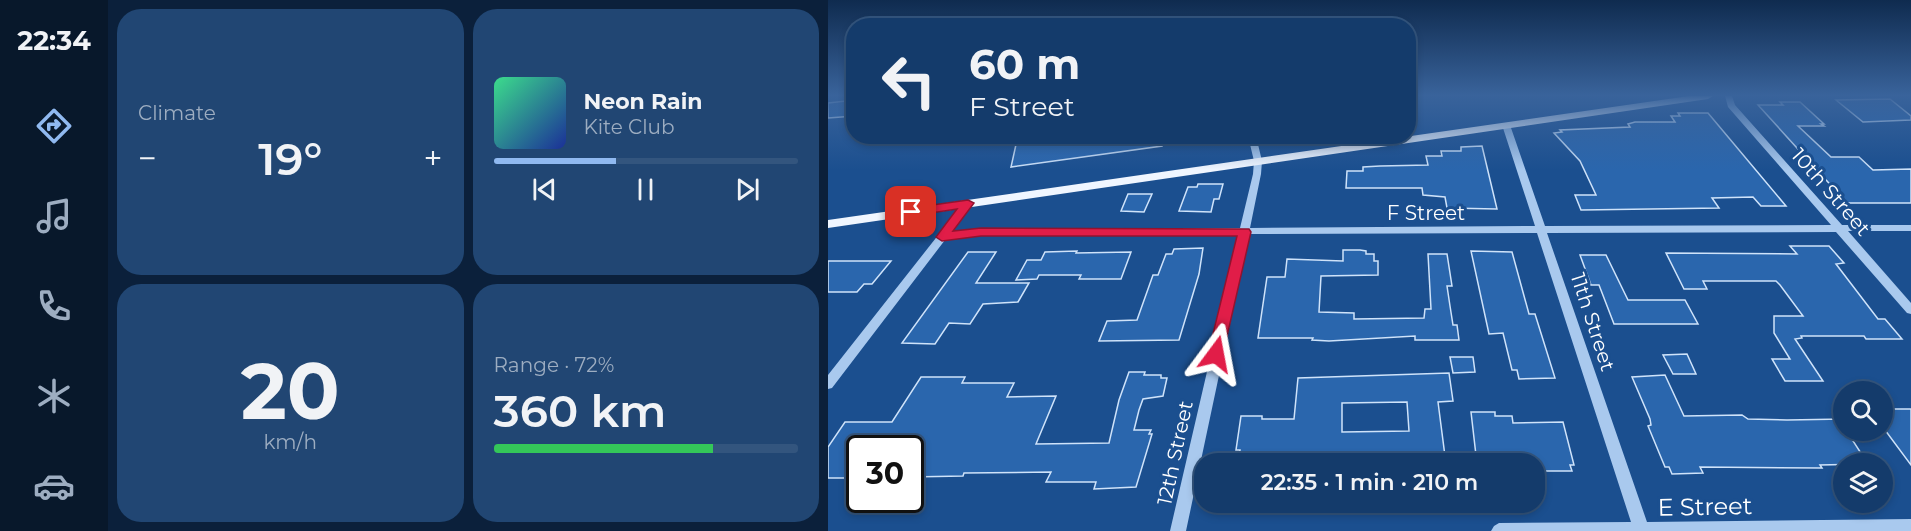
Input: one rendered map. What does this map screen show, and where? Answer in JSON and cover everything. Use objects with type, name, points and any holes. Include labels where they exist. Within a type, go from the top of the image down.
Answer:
[{"type":"main road","points":[[1416,138],[1535,121]]},
{"type":"main road","points":[[828,224],[1375,144]]},
{"type":"street","name":"10th Street","points":[[1745,121],[1911,310]]},
{"type":"street","name":"11th Street","points":[[1506,125],[1642,530]]},
{"type":"street","name":"12th Street","points":[[1178,531],[1245,232],[1258,161],[1254,144]]},
{"type":"street","points":[[828,384],[968,203]]},
{"type":"street","name":"F Street","points":[[942,237],[981,232],[1911,228]]},
{"type":"street","name":"E Street","points":[[1499,531],[1911,527]]},
{"type":"building","points":[[1715,121],[1786,206],[1761,206],[1753,197],[1712,198],[1719,208],[1581,210],[1575,195],[1596,195],[1580,161],[1554,133],[1562,132],[1560,130],[1630,127],[1628,124],[1635,122]]},
{"type":"building","points":[[1772,121],[1820,121],[1824,126],[1798,126],[1831,157],[1859,157],[1873,170],[1911,169],[1911,203],[1847,203]]},
{"type":"building","points":[[1016,144],[1162,144],[1162,146],[1011,167]]},
{"type":"building","points":[[1482,146],[1497,209],[1447,208],[1445,197],[1423,195],[1422,188],[1346,188],[1347,171],[1363,171],[1363,167],[1428,165],[1426,156],[1442,156],[1441,151],[1461,151],[1461,147]]},
{"type":"building","points":[[1198,184],[1223,184],[1219,199],[1214,199],[1211,212],[1179,211],[1188,187],[1197,187]]},
{"type":"building","points":[[1128,194],[1152,194],[1144,212],[1121,211]]},
{"type":"building","points":[[1790,246],[1829,246],[1844,263],[1836,264],[1878,319],[1885,319],[1902,339],[1866,339],[1864,336],[1801,336],[1802,338],[1795,339],[1823,381],[1785,381],[1772,359],[1790,359],[1774,333],[1774,316],[1803,316],[1780,285],[1776,281],[1703,281],[1707,289],[1684,289],[1666,253],[1797,254]]},
{"type":"building","points":[[1203,248],[1199,274],[1179,340],[1099,341],[1107,321],[1137,320],[1153,275],[1158,275],[1166,254],[1172,254],[1174,249]]},
{"type":"building","points":[[1343,250],[1360,250],[1366,251],[1366,254],[1374,254],[1374,261],[1378,261],[1378,275],[1321,276],[1319,312],[1354,313],[1354,319],[1424,318],[1425,309],[1431,309],[1428,254],[1447,254],[1452,286],[1447,286],[1453,325],[1457,325],[1459,340],[1415,340],[1415,336],[1329,341],[1312,340],[1313,338],[1258,338],[1267,277],[1285,277],[1287,259],[1343,261]]},
{"type":"building","points":[[1077,251],[1076,253],[1131,252],[1121,279],[1079,279],[1081,275],[1039,275],[1037,279],[1016,280],[1027,260],[1041,260],[1045,252]]},
{"type":"building","points":[[1471,251],[1512,252],[1529,314],[1535,314],[1555,378],[1519,379],[1517,370],[1512,370],[1503,333],[1489,334]]},
{"type":"building","points":[[968,252],[996,252],[976,283],[1029,283],[1018,302],[983,304],[970,324],[949,323],[935,344],[902,343]]},
{"type":"building","points":[[1580,255],[1606,255],[1628,300],[1685,300],[1698,324],[1614,324],[1599,285],[1591,285]]},
{"type":"building","points":[[828,261],[891,261],[872,284],[864,284],[857,292],[828,292]]},
{"type":"building","points":[[1687,354],[1696,374],[1673,374],[1663,355]]},
{"type":"building","points":[[1450,357],[1473,357],[1475,372],[1453,373]]},
{"type":"building","points":[[1129,372],[1145,372],[1144,375],[1161,375],[1161,378],[1167,378],[1163,396],[1143,399],[1139,410],[1134,430],[1151,430],[1149,434],[1152,434],[1136,487],[1094,489],[1096,482],[1046,482],[1051,472],[964,473],[963,476],[924,477],[924,435],[846,435],[846,477],[828,478],[828,447],[845,422],[892,422],[921,377],[965,377],[962,383],[1014,383],[1007,397],[1056,396],[1036,444],[1109,443],[1119,400]]},
{"type":"building","points":[[1449,373],[1453,401],[1438,402],[1445,453],[1240,453],[1240,450],[1236,450],[1241,416],[1262,416],[1262,419],[1294,419],[1298,378]],"holes":[[[1407,402],[1409,431],[1342,432],[1342,403]]]},
{"type":"building","points":[[1665,375],[1684,416],[1742,415],[1748,419],[1833,419],[1833,441],[1853,441],[1861,453],[1833,453],[1833,465],[1820,465],[1822,468],[1700,467],[1703,473],[1672,474],[1669,467],[1665,467],[1648,426],[1651,425],[1650,419],[1632,377]]},
{"type":"building","points":[[1893,409],[1911,409],[1911,465],[1893,441]]},
{"type":"building","points":[[1471,412],[1495,412],[1495,416],[1512,416],[1513,423],[1563,422],[1574,465],[1570,465],[1572,471],[1545,471],[1545,453],[1476,453]]},
{"type":"route","points":[[911,212],[968,203],[942,237],[981,232],[1245,232],[1216,354]]}]
